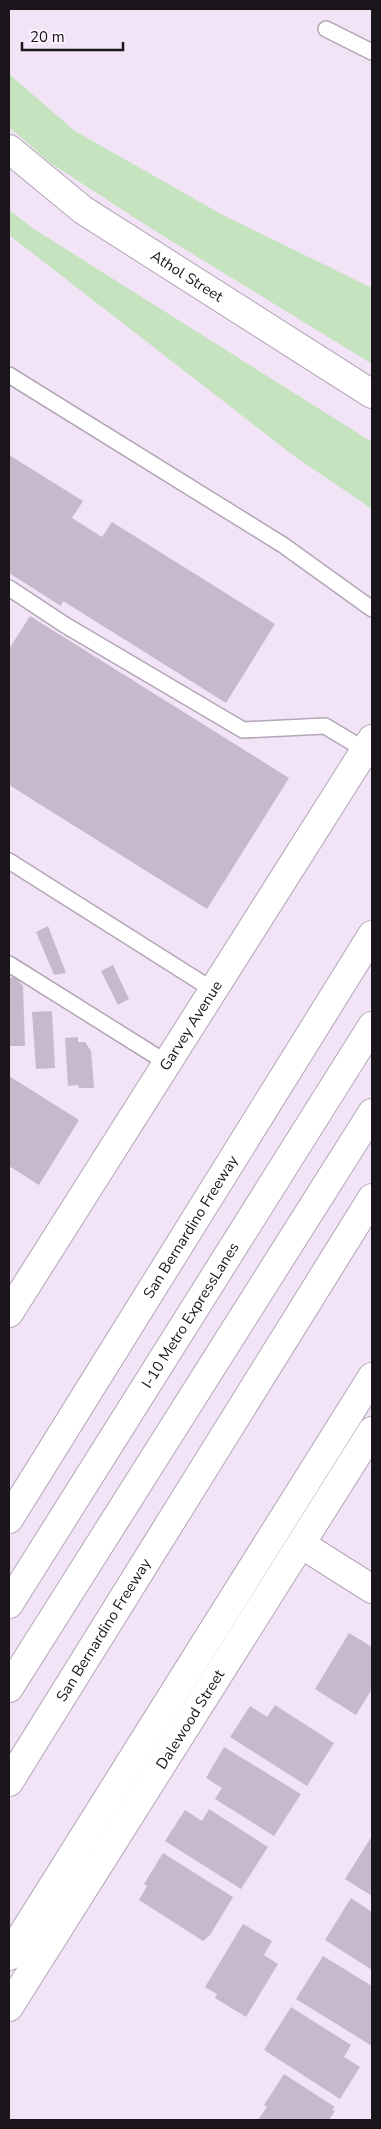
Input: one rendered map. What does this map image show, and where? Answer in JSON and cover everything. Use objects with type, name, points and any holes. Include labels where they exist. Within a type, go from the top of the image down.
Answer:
[{"type":"main road","name":"Athol Street","points":[[9,149],[83,210],[372,394]]},
{"type":"main road","name":"Garvey Avenue","points":[[9,1313],[369,745]]},
{"type":"main road","name":"San Bernardino Freeway","points":[[9,1519],[372,935]]},
{"type":"main road","name":"I-10 Metro ExpressLanes","points":[[9,1604],[372,1026]]},
{"type":"main road","points":[[9,1688],[372,1113]]},
{"type":"main road","name":"San Bernardino Freeway","points":[[9,1782],[372,1198]]},
{"type":"main road","points":[[9,1956],[372,1377]]},
{"type":"main road","name":"Dalewood Street","points":[[9,2008],[372,1431]]},
{"type":"main road","points":[[302,1544],[372,1589]]},
{"type":"lane","points":[[326,30],[372,52]]},
{"type":"lane","points":[[9,376],[283,545],[372,609]]},
{"type":"lane","points":[[9,588],[64,625],[243,730],[325,726],[369,745]]},
{"type":"lane","points":[[9,861],[213,990]]},
{"type":"lane","points":[[9,964],[167,1063]]},
{"type":"green space","points":[[9,74],[75,131],[221,214],[372,288],[372,364],[152,229],[49,162],[9,127]]},
{"type":"green space","points":[[9,210],[34,229],[372,442],[372,509],[294,456],[9,235]]},
{"type":"building","points":[[9,455],[83,501],[72,518],[102,537],[112,522],[275,624],[226,703],[63,601],[61,606],[9,573]]},
{"type":"building","points":[[30,616],[289,778],[207,909],[9,785],[9,649]]},
{"type":"building","points":[[48,926],[66,973],[54,975],[36,932]]},
{"type":"building","points":[[113,965],[129,999],[118,1005],[101,971]]},
{"type":"building","points":[[15,977],[23,986],[25,1046],[9,1046],[9,978]]},
{"type":"building","points":[[52,1011],[55,1068],[36,1069],[32,1012]]},
{"type":"building","points":[[78,1037],[78,1042],[85,1042],[91,1051],[94,1088],[79,1088],[78,1085],[68,1086],[65,1038]]},
{"type":"building","points":[[9,1076],[79,1120],[39,1185],[9,1166]]},
{"type":"building","points":[[349,1633],[372,1647],[372,1689],[356,1715],[315,1689]]},
{"type":"building","points":[[275,1705],[334,1743],[307,1786],[230,1737],[250,1706],[267,1717]]},
{"type":"building","points":[[224,1747],[301,1794],[274,1836],[215,1799],[222,1788],[206,1778]]},
{"type":"building","points":[[209,1809],[268,1847],[241,1889],[165,1841],[185,1810],[202,1821]]},
{"type":"building","points":[[372,1836],[372,1896],[345,1879]]},
{"type":"building","points":[[163,1853],[233,1897],[210,1935],[203,1941],[139,1900],[147,1886],[144,1884]]},
{"type":"building","points":[[351,1898],[372,1912],[372,1970],[325,1940]]},
{"type":"building","points":[[243,1924],[272,1941],[264,1955],[278,1964],[246,2017],[215,1998],[217,1994],[205,1987]]},
{"type":"building","points":[[323,1956],[372,1986],[372,2046],[296,1999]]},
{"type":"building","points":[[291,2007],[351,2045],[344,2057],[360,2067],[340,2099],[264,2050]]},
{"type":"building","points":[[284,2074],[335,2107],[332,2110],[335,2111],[329,2120],[258,2120],[267,2107],[264,2105]]}]
